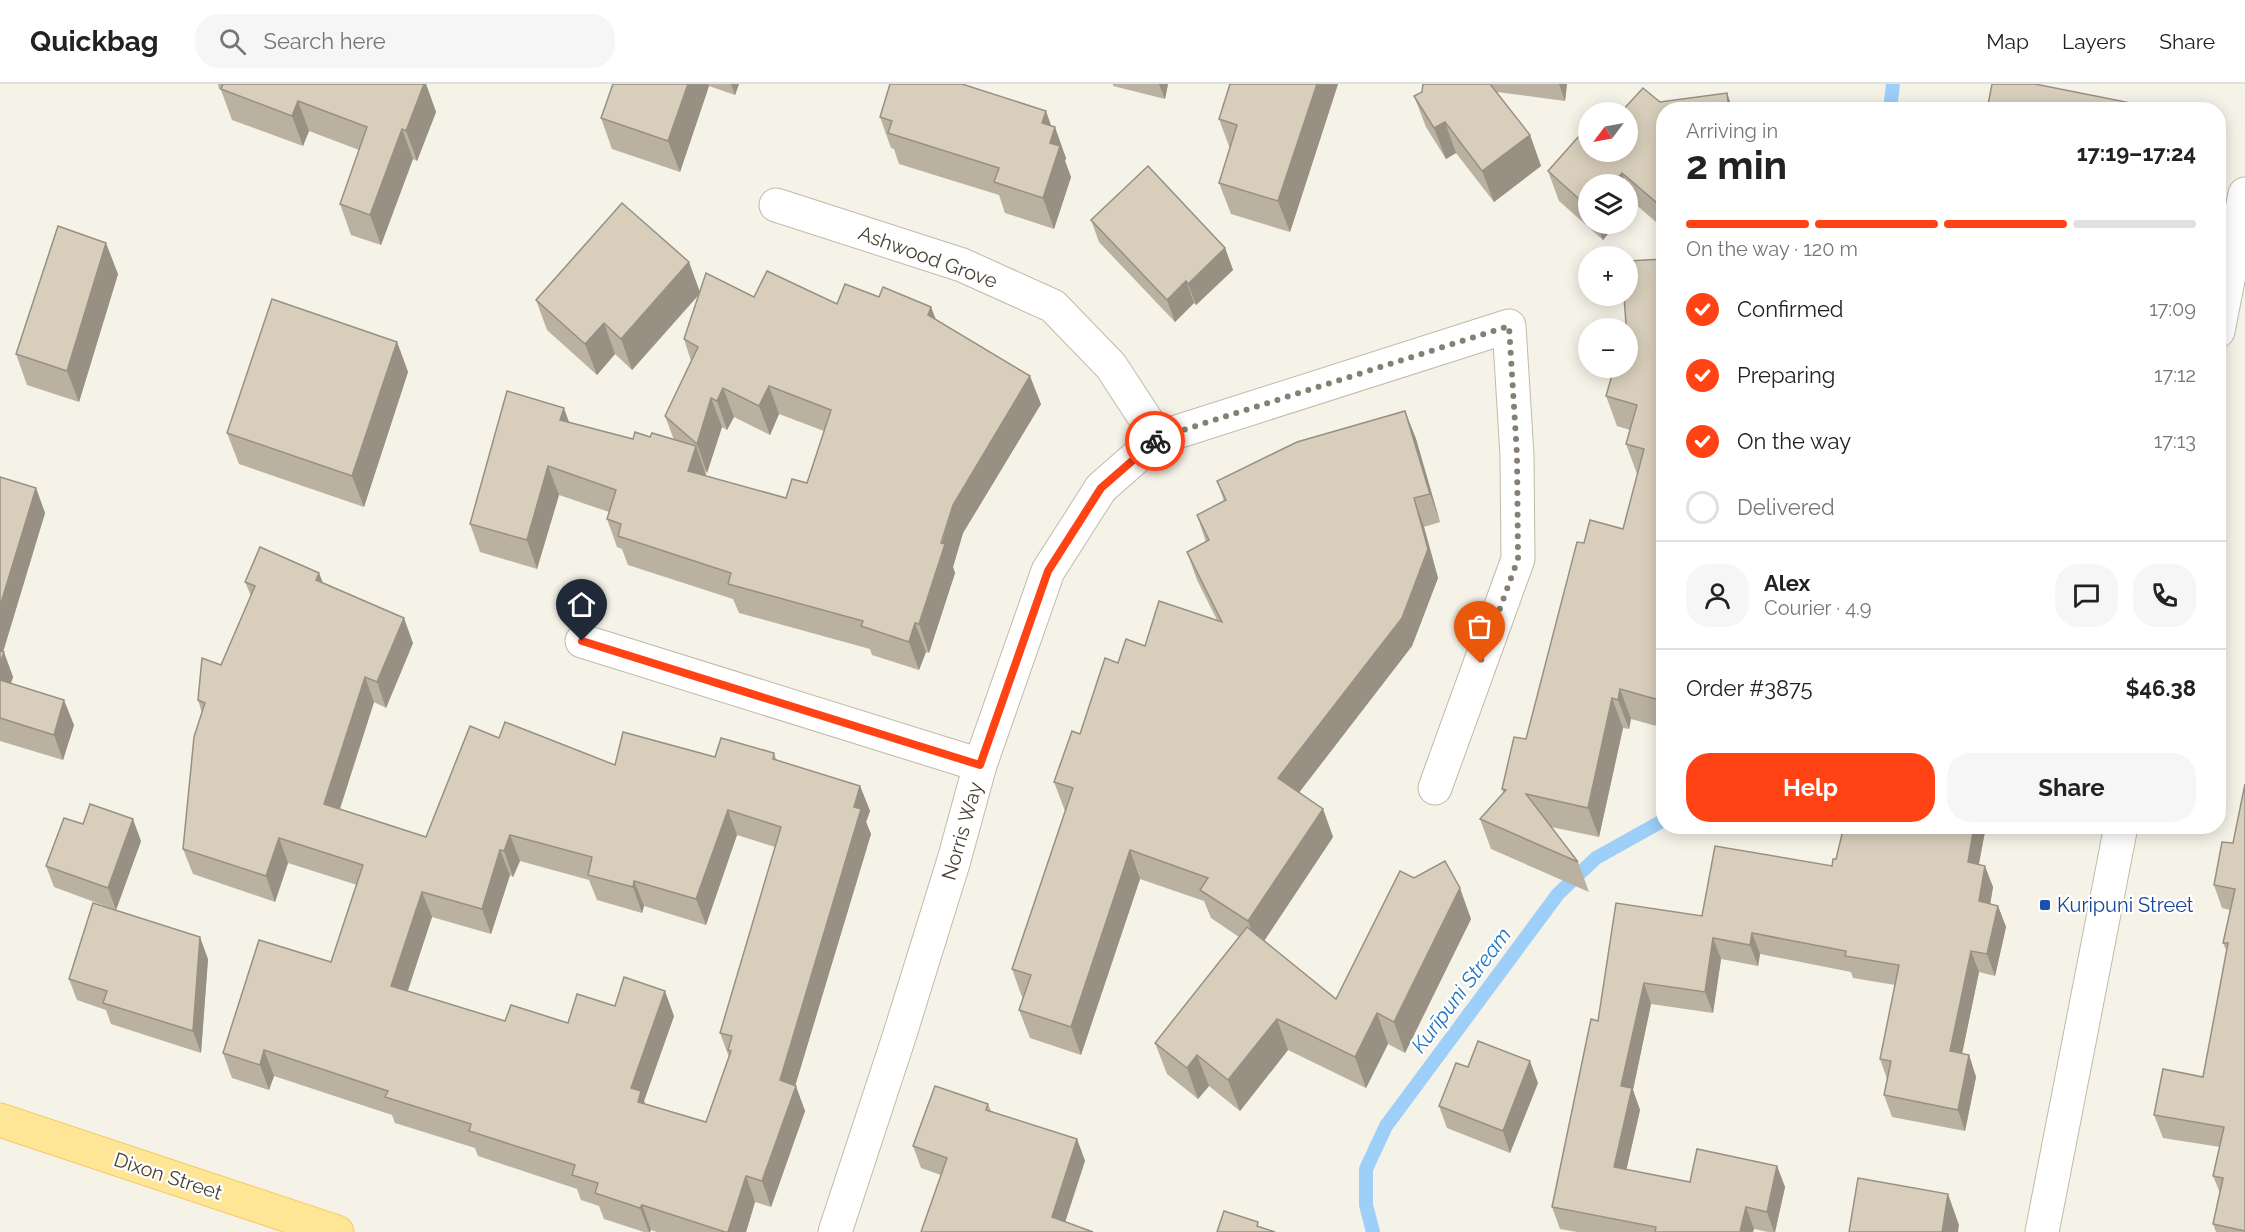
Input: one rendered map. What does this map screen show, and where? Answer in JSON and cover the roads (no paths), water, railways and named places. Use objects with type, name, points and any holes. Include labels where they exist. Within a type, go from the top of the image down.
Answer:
[{"type":"main road","name":"Dixon Street","points":[[0,1120],[337,1232]]},
{"type":"street","points":[[2226,290],[2245,194]]},
{"type":"street","name":"Ashwood Grove","points":[[776,205],[962,265],[1053,306],[1111,366],[1158,438]]},
{"type":"street","name":"Norris Way","points":[[835,1232],[904,1023],[954,860],[980,765],[1048,571],[1101,488],[1158,438],[1509,326],[1517,455],[1518,559],[1436,788]]},
{"type":"street","points":[[582,641],[980,765]]},
{"type":"street","points":[[2042,1232],[2119,834]]},
{"type":"waterway","name":"Kurīpuni Stream","points":[[1891,102],[1893,84]]},
{"type":"waterway","name":"Kurīpuni Stream","points":[[1373,1232],[1366,1205],[1366,1169],[1386,1126],[1558,894],[1596,858],[1656,824]]},
{"type":"place","name":"Kuripuni Street","points":[[2045,905]]}]
